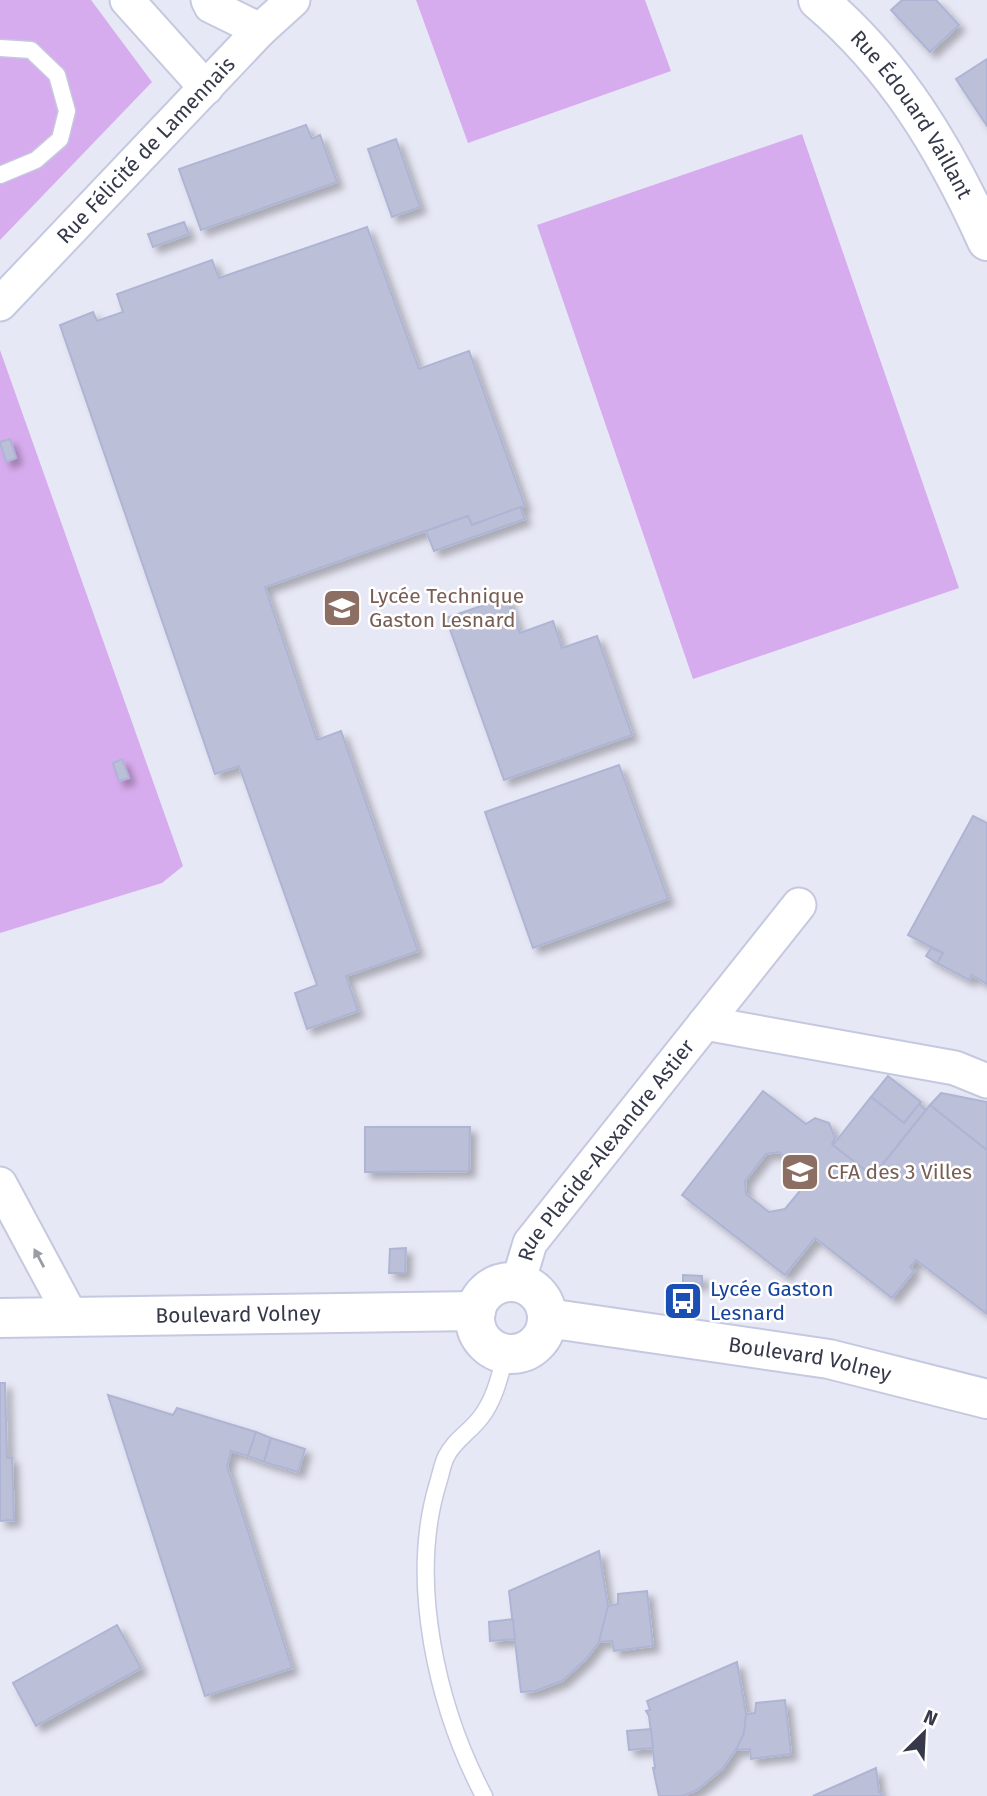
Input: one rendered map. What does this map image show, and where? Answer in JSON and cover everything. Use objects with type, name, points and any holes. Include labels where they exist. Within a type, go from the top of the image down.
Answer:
[{"type":"street","points":[[127,0],[206,88]]},
{"type":"street","points":[[208,0],[211,6],[260,30]]},
{"type":"street","name":"Rue Félicité de Lamennais","points":[[0,304],[260,30],[293,0]]},
{"type":"street","name":"Rue Édouard Vaillant","points":[[818,0],[883,64],[941,147],[987,241]]},
{"type":"street","name":"Rue Placide-Alexandre Astier","points":[[518,1283],[530,1243],[799,905]]},
{"type":"street","name":"Rue Placide-Alexandre Astier","points":[[705,1023],[955,1068],[987,1081]]},
{"type":"street","points":[[0,1184],[72,1318]]},
{"type":"street","points":[[518,1283],[539,1295],[545,1305],[545,1330],[540,1341],[530,1349],[519,1353],[506,1353],[485,1343],[475,1322],[476,1311],[487,1291],[496,1285],[518,1283]]},
{"type":"street","name":"Boulevard Volney","points":[[0,1318],[476,1311]]},
{"type":"street","name":"Boulevard Volney","points":[[547,1318],[829,1359],[987,1399]]},
{"type":"lane","points":[[0,48],[31,50],[57,75],[67,111],[60,139],[36,160],[0,175]]},
{"type":"lane","points":[[484,1796],[469,1768],[437,1670],[425,1585],[428,1531],[435,1493],[446,1457],[459,1438],[481,1418],[494,1394],[506,1353]]},
{"type":"shaded area","points":[[0,0],[91,0],[152,82],[0,240]]},
{"type":"shaded area","points":[[416,0],[645,0],[671,71],[468,143]]},
{"type":"shaded area","points":[[802,134],[959,588],[693,679],[537,225]]},
{"type":"shaded area","points":[[0,350],[183,866],[162,883],[0,933]]},
{"type":"building","points":[[902,0],[936,0],[959,25],[930,52],[891,10]]},
{"type":"building","points":[[987,59],[987,126],[956,79]]},
{"type":"building","points":[[306,125],[312,139],[320,135],[337,182],[201,230],[179,169]]},
{"type":"building","points":[[396,139],[420,207],[392,217],[368,149]]},
{"type":"building","points":[[184,222],[189,234],[153,247],[148,234]]},
{"type":"building","points":[[367,227],[419,369],[469,351],[525,506],[472,525],[468,516],[265,587],[317,740],[341,731],[418,951],[346,976],[358,1011],[307,1029],[295,993],[317,985],[239,766],[215,774],[60,325],[93,312],[97,321],[123,312],[117,294],[212,260],[219,278]]},
{"type":"building","points":[[10,439],[16,458],[6,462],[0,442]]},
{"type":"building","points":[[520,507],[525,519],[434,551],[426,531],[468,516],[472,525]]},
{"type":"building","points":[[507,597],[520,633],[553,621],[562,648],[597,636],[632,735],[504,780],[446,618]]},
{"type":"building","points":[[122,759],[129,778],[119,781],[113,763]]},
{"type":"building","points":[[619,765],[668,899],[533,948],[485,812]]},
{"type":"building","points":[[973,816],[987,823],[987,984],[972,975],[969,980],[937,963],[943,953],[908,935]]},
{"type":"building","points":[[931,948],[943,953],[937,963],[926,956]]},
{"type":"building","points":[[888,1076],[921,1102],[904,1123],[871,1097]]},
{"type":"building","points":[[763,1091],[806,1124],[815,1118],[829,1123],[835,1138],[832,1144],[873,1176],[930,1105],[987,1150],[987,1314],[916,1260],[910,1267],[914,1271],[892,1298],[815,1238],[785,1275],[682,1195]],"holes":[[[779,1152],[803,1171],[804,1186],[785,1209],[769,1212],[746,1194],[745,1181],[766,1154]]]},
{"type":"building","points":[[941,1093],[987,1102],[987,1150],[930,1105]]},
{"type":"building","points":[[871,1097],[904,1123],[919,1104],[926,1110],[873,1176],[833,1145]]},
{"type":"building","points":[[365,1127],[470,1127],[469,1171],[365,1172]]},
{"type":"building","points":[[406,1248],[405,1273],[389,1273],[390,1249]]},
{"type":"building","points":[[683,1275],[702,1276],[702,1284],[683,1283]]},
{"type":"building","points":[[0,1383],[5,1383],[7,1458],[12,1458],[14,1520],[0,1521]]},
{"type":"building","points":[[108,1395],[173,1415],[177,1408],[256,1432],[248,1456],[231,1451],[227,1466],[292,1668],[205,1696]]},
{"type":"building","points":[[256,1432],[271,1438],[264,1462],[248,1456]]},
{"type":"building","points":[[271,1438],[305,1449],[298,1472],[264,1462]]},
{"type":"building","points":[[599,1551],[608,1606],[599,1642],[586,1659],[562,1681],[535,1691],[521,1692],[509,1591]]},
{"type":"building","points":[[647,1591],[653,1646],[614,1651],[612,1641],[599,1642],[608,1606],[618,1604],[618,1594]]},
{"type":"building","points":[[513,1619],[515,1639],[490,1641],[489,1622]]},
{"type":"building","points":[[117,1625],[141,1668],[36,1726],[13,1683]]},
{"type":"building","points":[[737,1662],[746,1714],[741,1742],[722,1769],[697,1790],[683,1796],[659,1796],[653,1768],[649,1716],[646,1711],[650,1710],[647,1701]]},
{"type":"building","points":[[785,1700],[791,1754],[751,1759],[750,1749],[736,1750],[744,1733],[746,1714],[755,1713],[756,1703]]},
{"type":"building","points":[[651,1729],[653,1748],[629,1750],[627,1731]]},
{"type":"building","points":[[876,1768],[882,1796],[813,1796]]},
{"type":"place","name":"Lycée Technique Gaston Lesnard","points":[[342,608]]},
{"type":"place","name":"CFA des 3 Villes","points":[[800,1172]]},
{"type":"place","name":"Lycée Gaston Lesnard","points":[[683,1301]]}]
